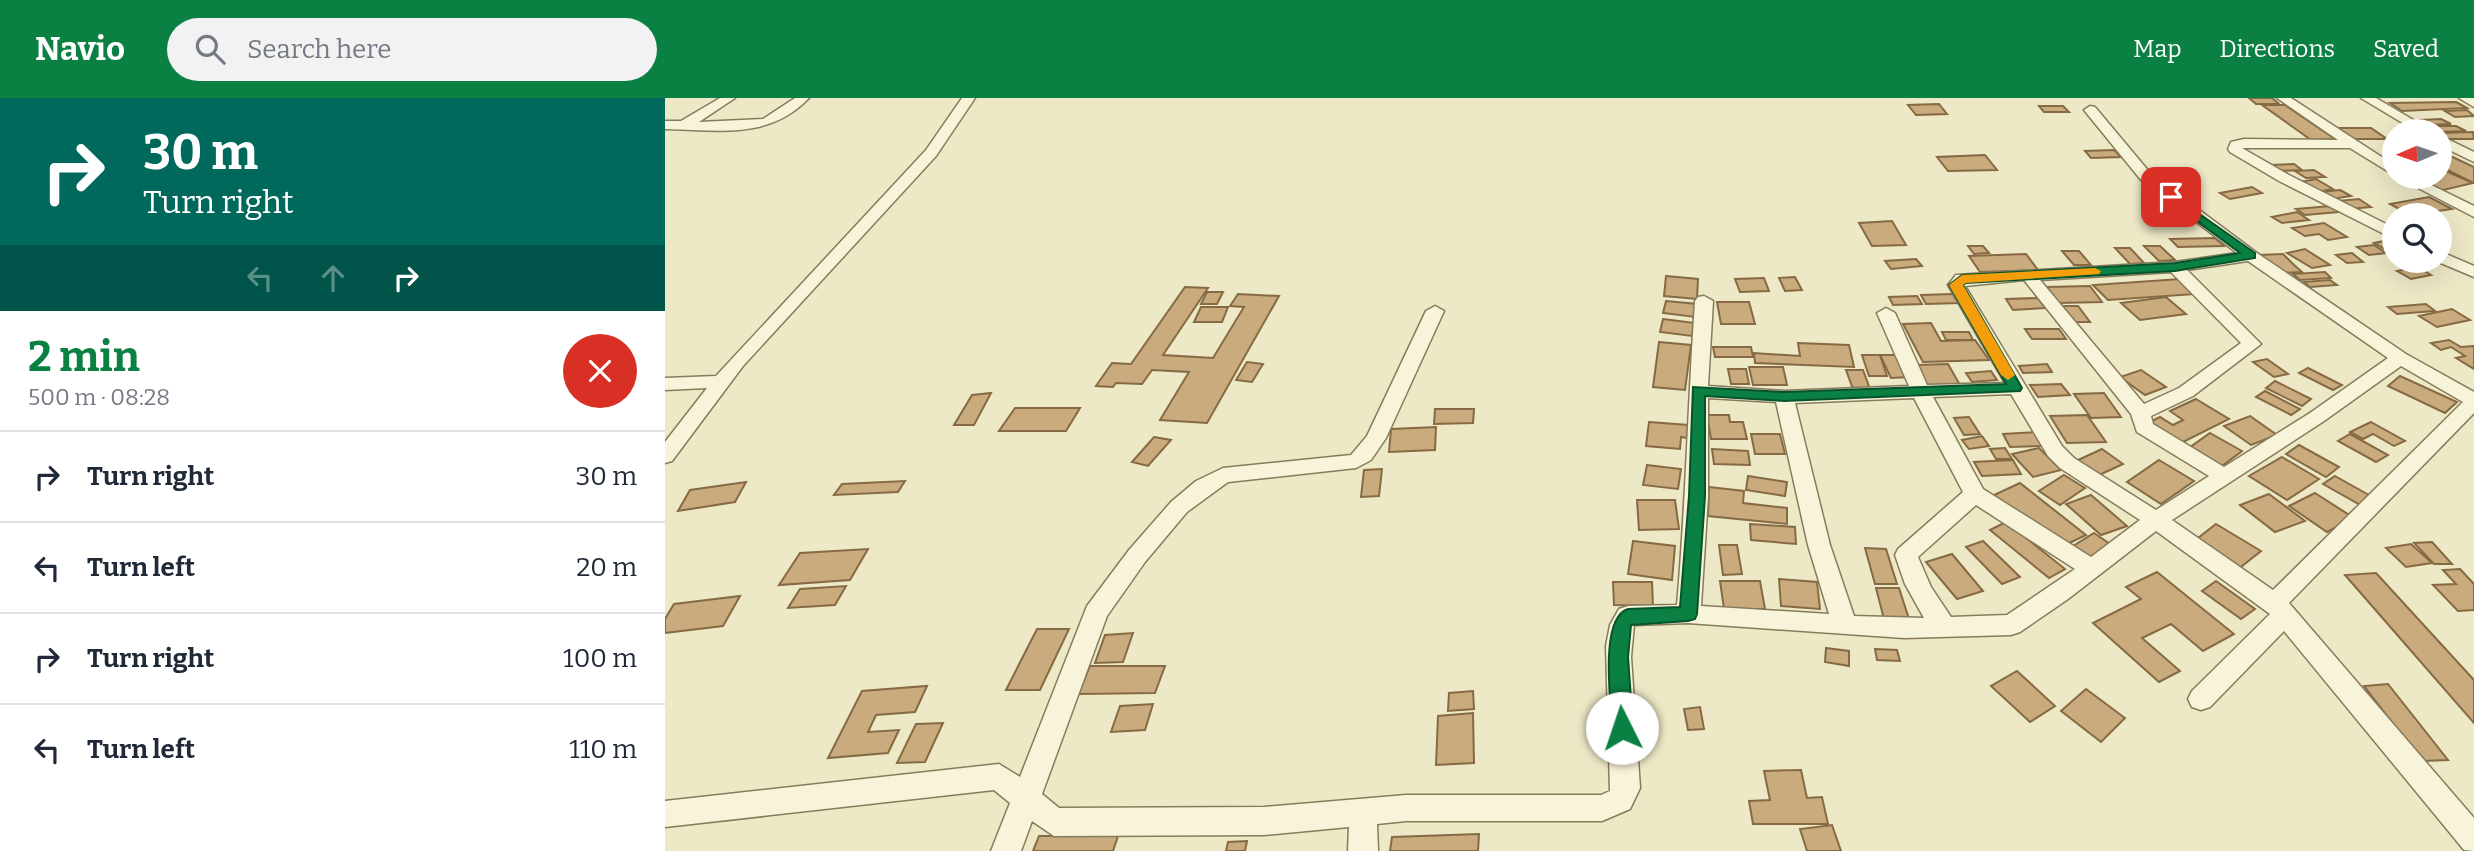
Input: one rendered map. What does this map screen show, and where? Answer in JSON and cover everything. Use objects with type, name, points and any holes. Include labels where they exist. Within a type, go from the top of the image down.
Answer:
[{"type":"street","points":[[684,125],[729,98]]},
{"type":"street","points":[[665,125],[740,126],[765,123],[803,98]]},
{"type":"street","points":[[665,456],[722,381],[931,153],[969,98]]},
{"type":"street","points":[[2283,98],[2382,164]]},
{"type":"street","points":[[2367,98],[2404,119]]},
{"type":"street","points":[[2465,98],[2474,103]]},
{"type":"street","points":[[2090,110],[2146,177],[2251,256],[2400,358],[2474,401],[2280,608],[2201,699]]},
{"type":"street","points":[[2350,144],[2243,142],[2236,145],[2235,149],[2284,178],[2382,228]]},
{"type":"street","points":[[2452,146],[2474,158]]},
{"type":"street","points":[[2428,189],[2474,212]]},
{"type":"street","points":[[2251,256],[2175,267],[1962,279],[1956,285],[2055,451],[2067,463],[2156,520],[2280,608],[2474,840]]},
{"type":"street","points":[[2452,262],[2474,272]]},
{"type":"street","points":[[2141,413],[2186,392],[2252,344],[2175,267]]},
{"type":"street","points":[[2028,275],[2141,413],[2144,427],[2222,475]]},
{"type":"street","points":[[1688,614],[1697,496],[1698,391],[1704,301]]},
{"type":"street","points":[[1006,851],[1023,799],[1096,613],[1137,556],[1179,507],[1204,486],[1223,475],[1356,461],[1364,455],[1376,438],[1435,311]]},
{"type":"street","points":[[1886,313],[1921,393],[1975,494],[2090,568]]},
{"type":"street","points":[[665,814],[999,777],[1054,822],[1264,821],[1406,808],[1602,808],[1620,800],[1626,788],[1618,657],[1622,622],[1628,616],[1688,614],[1845,625],[1946,628],[2011,625],[2156,520],[2317,416],[2400,358]]},
{"type":"street","points":[[665,384],[722,381]]},
{"type":"street","points":[[1698,391],[1784,397],[2015,388]]},
{"type":"street","points":[[1784,397],[1819,545],[1845,625]]},
{"type":"street","points":[[1946,628],[1931,610],[1914,580],[1906,555],[1975,494]]},
{"type":"street","points":[[1363,812],[1363,851]]},
{"type":"building","points":[[2249,98],[2272,98],[2279,104],[2256,104]]},
{"type":"building","points":[[2456,102],[2467,108],[2402,111],[2390,103]]},
{"type":"building","points":[[1939,104],[1947,114],[1916,115],[1908,105]]},
{"type":"building","points":[[2262,105],[2285,105],[2335,139],[2311,140]]},
{"type":"building","points":[[2039,106],[2063,106],[2069,112],[2044,112]]},
{"type":"building","points":[[2467,110],[2474,116],[2455,117],[2445,111]]},
{"type":"building","points":[[2452,126],[2456,126],[2466,131],[2452,132]]},
{"type":"building","points":[[2337,128],[2371,128],[2382,136],[2382,139],[2352,139]]},
{"type":"building","points":[[2473,132],[2474,139],[2452,139],[2452,133]]},
{"type":"building","points":[[2114,150],[2121,157],[2091,158],[2085,151]]},
{"type":"building","points":[[1985,155],[1997,170],[1948,171],[1937,157]]},
{"type":"building","points":[[2452,157],[2474,167],[2474,183],[2452,172]]},
{"type":"building","points":[[2294,164],[2302,170],[2279,171],[2272,165]]},
{"type":"building","points":[[2314,170],[2325,177],[2306,178],[2295,171]]},
{"type":"building","points":[[2452,174],[2473,183],[2452,188]]},
{"type":"building","points":[[2316,179],[2333,189],[2317,192],[2300,182]]},
{"type":"building","points":[[2252,187],[2262,193],[2230,199],[2220,193]]},
{"type":"building","points":[[2340,190],[2351,196],[2332,199],[2321,192]]},
{"type":"building","points":[[2429,197],[2440,203],[2396,203]]},
{"type":"building","points":[[2359,199],[2371,207],[2349,209],[2338,201]]},
{"type":"building","points":[[2330,206],[2339,212],[2305,215],[2296,209]]},
{"type":"building","points":[[2297,212],[2309,220],[2282,223],[2272,217]]},
{"type":"building","points":[[1892,221],[1906,245],[1872,246],[1859,223]]},
{"type":"building","points":[[2324,223],[2347,237],[2328,240],[2319,234],[2305,236],[2292,228]]},
{"type":"building","points":[[2215,238],[2224,246],[2178,247],[2170,239]]},
{"type":"building","points":[[2374,245],[2382,250],[2382,253],[2369,255],[2357,247]]},
{"type":"building","points":[[1968,246],[1983,246],[1989,253],[1974,254]]},
{"type":"building","points":[[2144,246],[2160,246],[2175,260],[2159,261]]},
{"type":"building","points":[[2115,248],[2130,248],[2144,263],[2130,264]]},
{"type":"building","points":[[2305,249],[2330,265],[2312,268],[2287,253]]},
{"type":"building","points":[[2062,251],[2079,251],[2091,265],[2074,265]]},
{"type":"building","points":[[2352,253],[2363,262],[2347,263],[2336,255]]},
{"type":"building","points":[[2026,254],[2038,270],[1980,272],[1969,256]]},
{"type":"building","points":[[2283,254],[2302,272],[2281,273],[2260,255]]},
{"type":"building","points":[[1916,259],[1922,266],[1891,269],[1885,261]]},
{"type":"building","points":[[2325,272],[2331,278],[2300,280],[2293,274]]},
{"type":"building","points":[[2400,273],[2431,275],[2411,279]]},
{"type":"building","points":[[1666,276],[1698,279],[1697,299],[1664,296]]},
{"type":"building","points":[[1795,277],[1802,290],[1785,291],[1779,278]]},
{"type":"building","points":[[1764,278],[1769,291],[1740,292],[1735,279]]},
{"type":"building","points":[[2180,279],[2196,294],[2108,300],[2093,285]]},
{"type":"building","points":[[2330,280],[2337,285],[2310,287],[2304,282]]},
{"type":"building","points":[[2090,286],[2102,302],[2058,303],[2047,287]]},
{"type":"building","points":[[1185,287],[1208,288],[1163,355],[1213,358],[1244,307],[1230,306],[1238,294],[1279,296],[1207,423],[1160,420],[1189,372],[1152,370],[1142,384],[1116,383],[1113,387],[1096,386],[1112,363],[1131,364]]},
{"type":"building","points":[[1207,292],[1223,292],[1217,304],[1201,304]]},
{"type":"building","points":[[1953,294],[1959,303],[1926,304],[1921,295]]},
{"type":"building","points":[[1917,296],[1922,304],[1893,305],[1889,297]]},
{"type":"building","points":[[2166,297],[2186,314],[2140,320],[2121,303]]},
{"type":"building","points":[[2038,298],[2045,308],[2013,310],[2006,299]]},
{"type":"building","points":[[1666,301],[1697,304],[1695,317],[1663,313]]},
{"type":"building","points":[[1717,302],[1749,302],[1755,324],[1721,324]]},
{"type":"building","points":[[2426,304],[2435,311],[2397,314],[2388,307]]},
{"type":"building","points":[[2060,306],[2078,306],[2090,322],[2073,322]]},
{"type":"building","points":[[1201,307],[1228,307],[1222,322],[1194,322]]},
{"type":"building","points":[[2452,309],[2470,320],[2437,327],[2419,316]]},
{"type":"building","points":[[1663,319],[1695,323],[1692,336],[1660,332]]},
{"type":"building","points":[[1931,323],[1941,341],[1975,340],[1989,360],[1923,362],[1903,324]]},
{"type":"building","points":[[2025,329],[2059,329],[2066,339],[2032,339]]},
{"type":"building","points":[[1942,332],[1969,332],[1973,340],[1946,340]]},
{"type":"building","points":[[2449,340],[2461,347],[2474,346],[2474,369],[2456,358],[2465,356],[2451,347],[2441,350],[2431,343]]},
{"type":"building","points":[[1659,342],[1691,345],[1685,390],[1653,387]]},
{"type":"building","points":[[1798,343],[1849,345],[1854,367],[1755,363],[1754,353],[1800,356]]},
{"type":"building","points":[[1713,347],[1751,347],[1753,357],[1715,357]]},
{"type":"building","points":[[1862,355],[1880,355],[1887,376],[1869,376]]},
{"type":"building","points":[[1880,355],[1899,355],[1910,377],[1891,378]]},
{"type":"building","points":[[2267,359],[2288,374],[2274,377],[2253,362]]},
{"type":"building","points":[[1247,362],[1263,364],[1252,382],[1236,380]]},
{"type":"building","points":[[1948,364],[1960,385],[1928,386],[1917,365]]},
{"type":"building","points":[[2047,364],[2052,372],[2023,373],[2019,366]]},
{"type":"building","points":[[1749,367],[1783,367],[1787,385],[1753,385]]},
{"type":"building","points":[[2308,368],[2342,385],[2333,390],[2299,373]]},
{"type":"building","points":[[1728,369],[1746,369],[1749,384],[1731,384]]},
{"type":"building","points":[[1846,370],[1863,370],[1870,389],[1853,389]]},
{"type":"building","points":[[2141,370],[2166,387],[2145,395],[2120,377]]},
{"type":"building","points":[[1991,371],[1997,380],[1972,382],[1966,373]]},
{"type":"building","points":[[2400,376],[2457,402],[2445,413],[2388,386]]},
{"type":"building","points":[[2275,381],[2311,399],[2302,406],[2266,388]]},
{"type":"building","points":[[2061,384],[2070,395],[2038,397],[2030,385]]},
{"type":"building","points":[[2265,391],[2300,409],[2291,415],[2256,397]]},
{"type":"building","points":[[991,393],[974,425],[954,425],[972,395]]},
{"type":"building","points":[[2104,393],[2121,417],[2091,418],[2074,394]]},
{"type":"building","points":[[2196,399],[2229,419],[2179,444],[2148,423],[2160,417],[2173,425],[2183,420],[2170,411]]},
{"type":"building","points":[[1015,408],[1080,408],[1066,431],[999,431]]},
{"type":"building","points":[[1435,409],[1474,409],[1473,423],[1434,424]]},
{"type":"building","points":[[1707,415],[1729,415],[1730,422],[1743,422],[1747,439],[1711,439]]},
{"type":"building","points":[[2087,415],[2106,442],[2067,443],[2050,416]]},
{"type":"building","points":[[2250,416],[2277,435],[2251,445],[2224,426]]},
{"type":"building","points":[[1969,417],[1980,434],[1964,435],[1954,418]]},
{"type":"building","points":[[1649,422],[1688,425],[1687,438],[1681,437],[1680,449],[1646,446]]},
{"type":"building","points":[[2371,422],[2405,441],[2394,446],[2373,434],[2363,439],[2350,432]]},
{"type":"building","points":[[1436,427],[1435,450],[1389,452],[1391,429]]},
{"type":"building","points":[[2037,432],[2045,446],[2010,447],[2003,434]]},
{"type":"building","points":[[2210,433],[2242,451],[2222,466],[2189,448]]},
{"type":"building","points":[[1751,434],[1780,434],[1785,454],[1755,454]]},
{"type":"building","points":[[2350,434],[2388,455],[2376,462],[2338,441]]},
{"type":"building","points":[[1982,436],[1989,446],[1969,449],[1962,440]]},
{"type":"building","points":[[1154,437],[1171,440],[1148,466],[1132,462]]},
{"type":"building","points":[[2299,445],[2339,467],[2326,477],[2286,454]]},
{"type":"building","points":[[2005,448],[2012,459],[1996,459],[1990,449]]},
{"type":"building","points":[[2039,448],[2061,470],[2033,477],[2012,454]]},
{"type":"building","points":[[1712,449],[1748,451],[1750,465],[1714,464]]},
{"type":"building","points":[[2102,449],[2123,464],[2097,476],[2076,461]]},
{"type":"building","points":[[2282,457],[2319,479],[2287,500],[2249,476]]},
{"type":"building","points":[[2013,460],[2021,474],[1982,476],[1974,462]]},
{"type":"building","points":[[2159,460],[2194,481],[2161,504],[2127,482]]},
{"type":"building","points":[[1647,465],[1681,469],[1678,489],[1643,485]]},
{"type":"building","points":[[1382,469],[1379,496],[1361,497],[1364,470]]},
{"type":"building","points":[[2064,475],[2085,488],[2060,505],[2039,491]]},
{"type":"building","points":[[1748,476],[1787,482],[1785,496],[1746,490]]},
{"type":"building","points":[[2335,476],[2376,499],[2364,507],[2323,484]]},
{"type":"building","points":[[905,481],[898,492],[834,495],[842,484]]},
{"type":"building","points":[[746,482],[735,502],[678,511],[690,490]]},
{"type":"building","points":[[2020,483],[2086,535],[2059,548],[1994,495]]},
{"type":"building","points":[[1709,487],[1744,491],[1743,503],[1787,508],[1787,524],[1708,516]]},
{"type":"building","points":[[2315,493],[2354,518],[2327,532],[2289,506]]},
{"type":"building","points":[[2269,494],[2305,521],[2275,532],[2240,505]]},
{"type":"building","points":[[2091,495],[2127,526],[2101,535],[2066,504]]},
{"type":"building","points":[[1637,500],[1675,500],[1679,529],[1639,530]]},
{"type":"building","points":[[2006,522],[2065,569],[2049,578],[1990,530]]},
{"type":"building","points":[[1750,524],[1795,527],[1796,544],[1751,540]]},
{"type":"building","points":[[2216,524],[2261,551],[2237,570],[2193,542]]},
{"type":"building","points":[[2094,533],[2113,546],[2089,562],[2070,548]]},
{"type":"building","points":[[1633,541],[1675,546],[1672,580],[1628,574]]},
{"type":"building","points":[[1983,541],[2020,577],[2002,584],[1966,547]]},
{"type":"building","points":[[2432,542],[2452,564],[2434,564],[2414,543]]},
{"type":"building","points":[[2411,544],[2432,563],[2406,567],[2386,548]]},
{"type":"building","points":[[1719,545],[1737,545],[1742,574],[1723,575]]},
{"type":"building","points":[[1865,548],[1886,549],[1897,584],[1875,584]]},
{"type":"building","points":[[868,549],[850,580],[779,585],[800,553]]},
{"type":"building","points":[[1952,554],[1983,591],[1957,599],[1926,562]]},
{"type":"building","points":[[2460,569],[2474,584],[2474,610],[2458,611],[2433,585],[2456,584],[2443,570]]},
{"type":"building","points":[[2157,572],[2234,634],[2203,651],[2171,624],[2142,638],[2180,671],[2159,682],[2093,623],[2141,599],[2126,587]]},
{"type":"building","points":[[2376,573],[2474,680],[2474,723],[2345,575]]},
{"type":"building","points":[[1779,579],[1817,582],[1820,609],[1781,606]]},
{"type":"building","points":[[1720,581],[1760,581],[1765,609],[1724,609]]},
{"type":"building","points":[[2216,581],[2255,609],[2241,619],[2202,591]]},
{"type":"building","points":[[1613,582],[1652,582],[1653,606],[1614,605]]},
{"type":"building","points":[[846,586],[835,605],[788,608],[800,589]]},
{"type":"building","points":[[1876,588],[1899,588],[1909,619],[1884,619]]},
{"type":"building","points":[[740,596],[723,626],[665,633],[665,619],[674,604]]},
{"type":"building","points":[[1037,629],[1069,629],[1040,690],[1006,690]]},
{"type":"building","points":[[1133,633],[1123,662],[1095,663],[1105,635]]},
{"type":"building","points":[[1826,648],[1849,651],[1849,666],[1825,662]]},
{"type":"building","points":[[1875,649],[1897,650],[1900,661],[1877,660]]},
{"type":"building","points":[[1090,666],[1165,666],[1155,693],[1078,694]]},
{"type":"building","points":[[2017,671],[2055,706],[2030,722],[1991,686]]},
{"type":"building","points":[[2388,684],[2448,760],[2422,761],[2364,686]]},
{"type":"building","points":[[927,686],[915,712],[876,715],[868,732],[899,730],[888,753],[828,758],[862,691]]},
{"type":"building","points":[[2086,689],[2125,718],[2101,742],[2061,711]]},
{"type":"building","points":[[1473,691],[1474,709],[1448,711],[1449,693]]},
{"type":"building","points":[[1153,704],[1145,730],[1111,732],[1120,706]]},
{"type":"building","points":[[1700,707],[1704,729],[1688,730],[1684,709]]},
{"type":"building","points":[[1473,713],[1474,763],[1436,765],[1438,716]]},
{"type":"building","points":[[943,723],[925,762],[897,763],[916,724]]},
{"type":"building","points":[[1801,770],[1807,798],[1822,797],[1828,824],[1753,824],[1749,801],[1770,800],[1764,771]]},
{"type":"building","points":[[1832,825],[1841,851],[1807,851],[1800,829]]},
{"type":"building","points":[[1479,834],[1478,851],[1390,851],[1392,837]]},
{"type":"building","points":[[1039,836],[1118,836],[1113,851],[1033,851]]},
{"type":"building","points":[[1247,841],[1245,851],[1226,851],[1228,842]]},
{"type":"slow traffic","points":[[2008,375],[1957,291],[1956,285],[1962,279],[2095,271]]},
{"type":"route","points":[[1622,728],[1618,657],[1622,622],[1628,616],[1688,614],[1697,496],[1698,391],[1784,397],[2015,388],[1957,291],[1956,285],[1962,279],[2175,267],[2251,256],[2171,197]]}]
